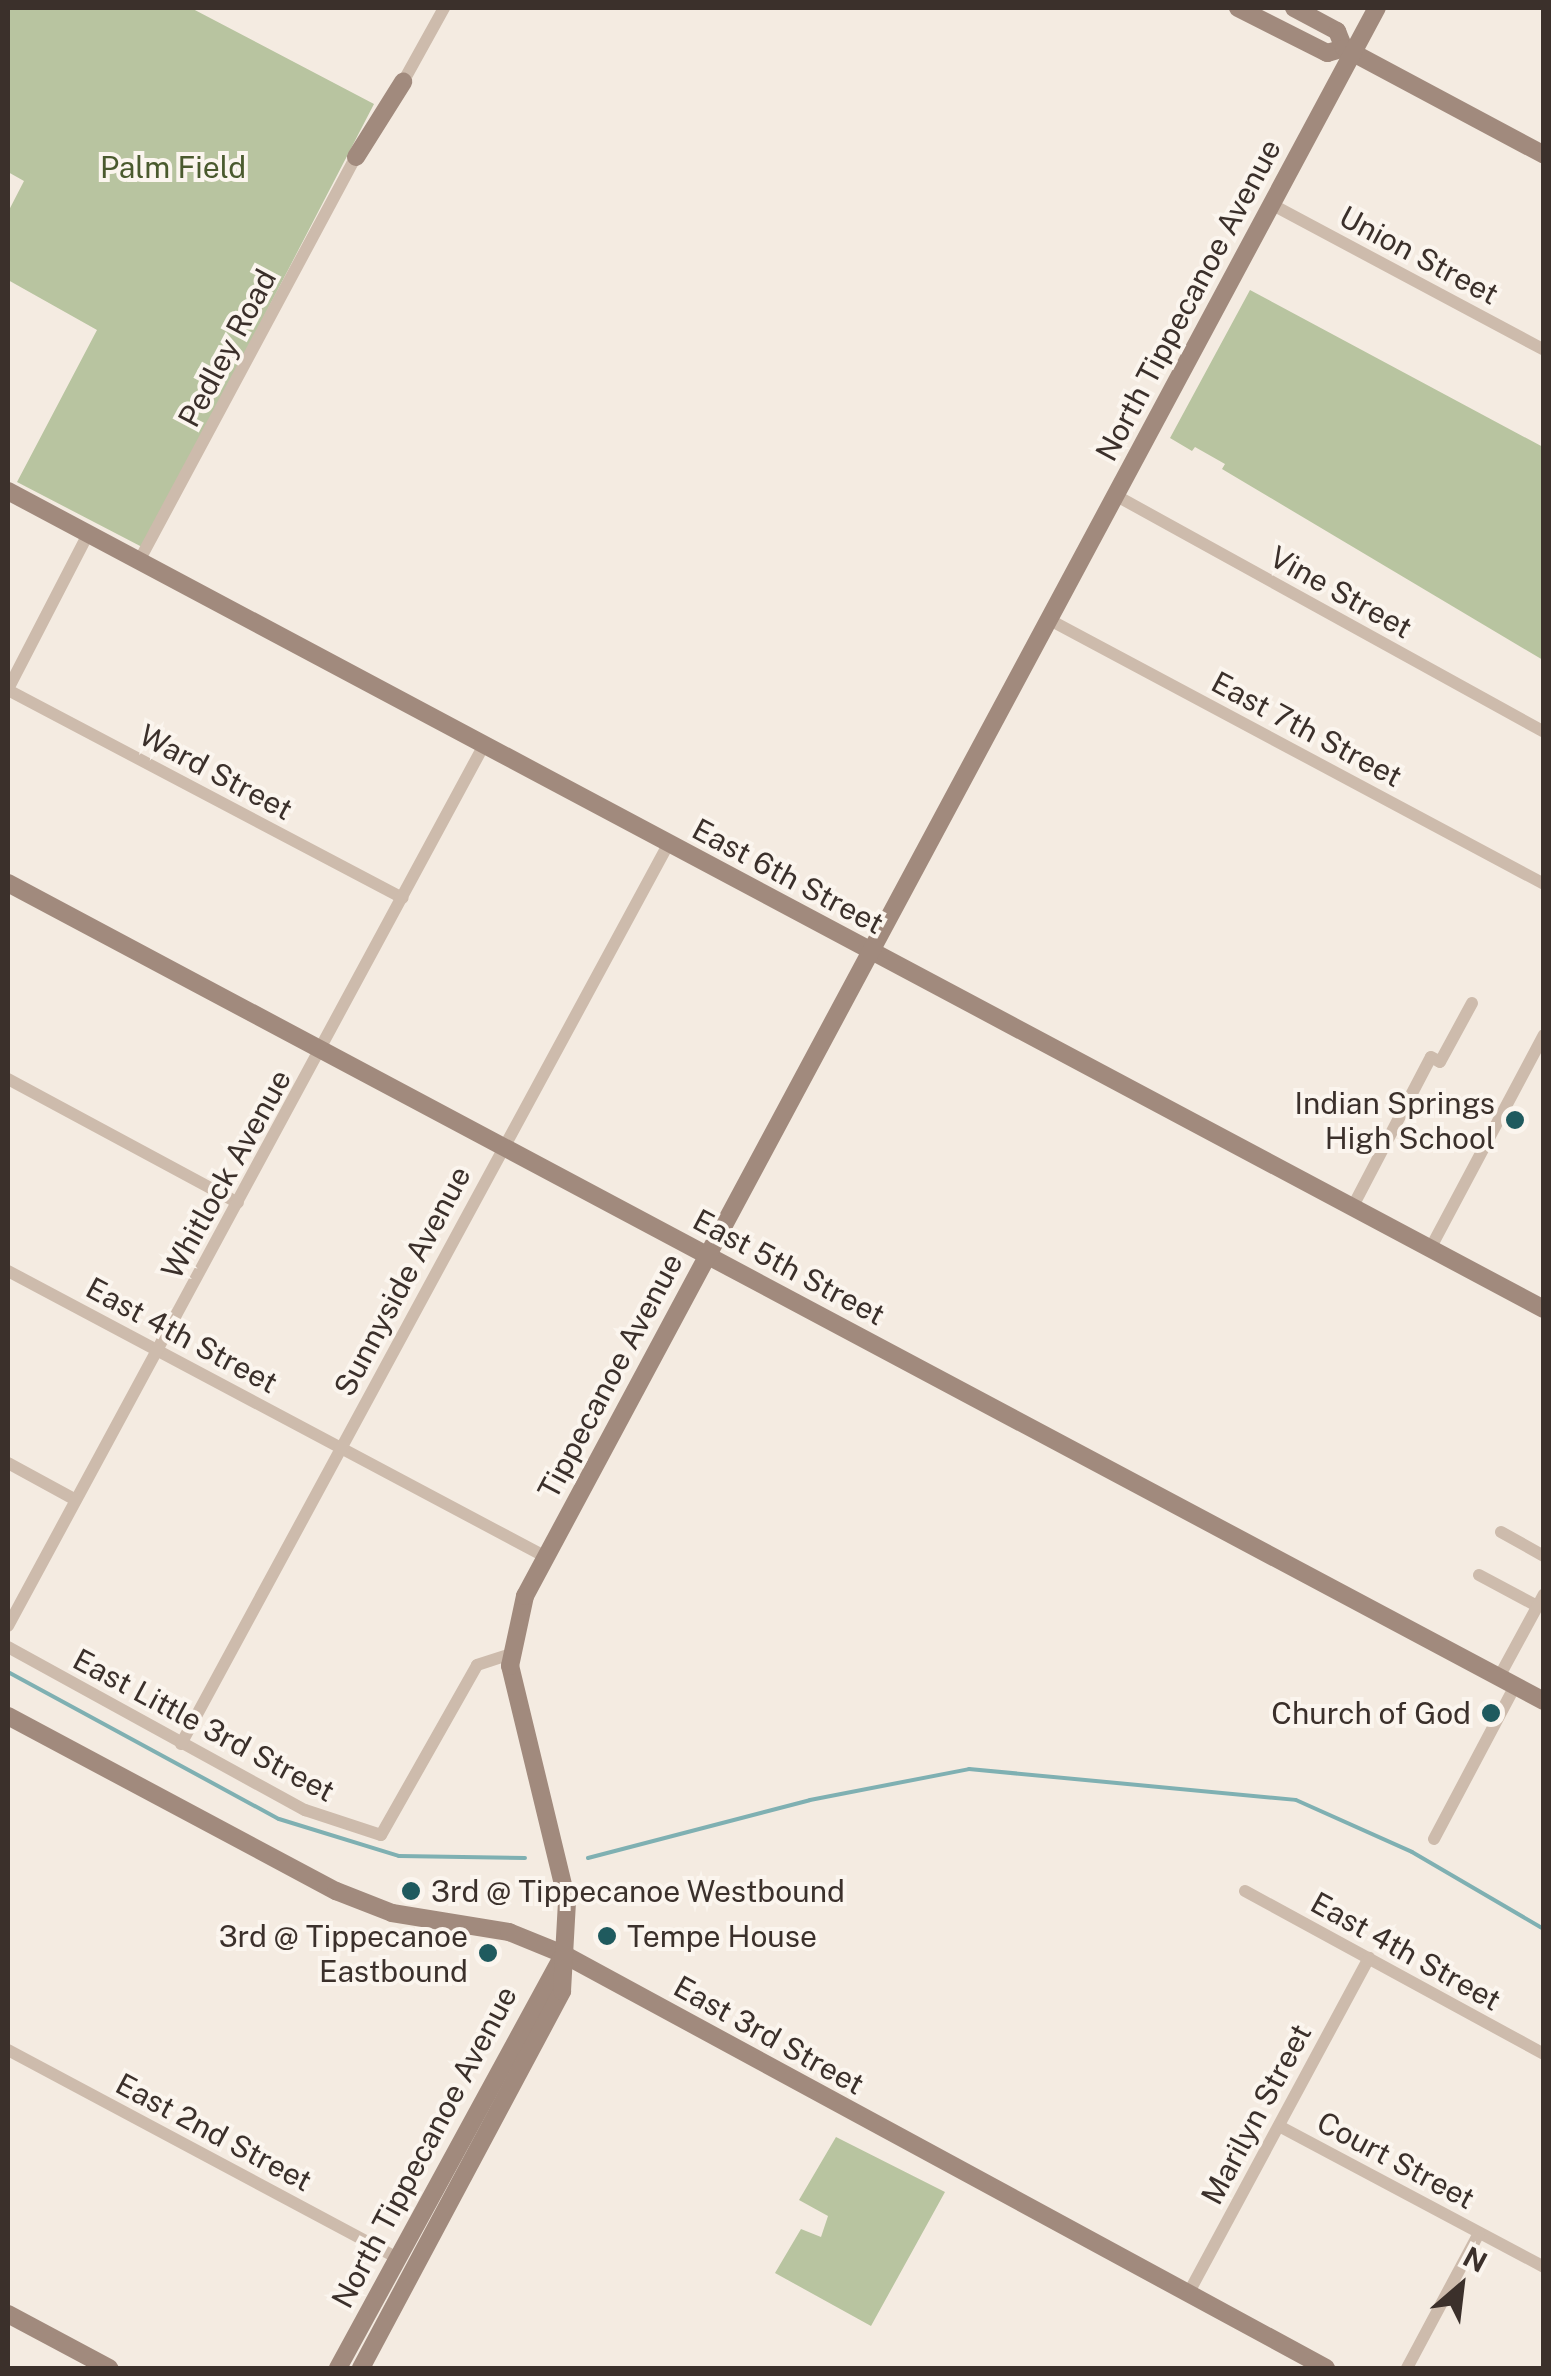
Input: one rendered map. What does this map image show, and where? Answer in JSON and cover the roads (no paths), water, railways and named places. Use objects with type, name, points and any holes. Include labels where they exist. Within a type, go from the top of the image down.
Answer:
[{"type":"street","points":[[356,157],[444,8]]},
{"type":"street","points":[[1238,8],[1327,53],[1348,51]]},
{"type":"street","points":[[1294,8],[1337,31],[1348,51],[1544,155]]},
{"type":"street","name":"North Tippecanoe Avenue","points":[[1048,619],[1348,51],[1376,8]]},
{"type":"street","name":"Pedley Road","points":[[139,561],[356,157]]},
{"type":"street","name":"Union Street","points":[[1270,204],[1544,350]]},
{"type":"street","name":"East 6th Street","points":[[8,491],[1544,1309]]},
{"type":"street","name":"Vine Street","points":[[1115,494],[1544,732]]},
{"type":"street","points":[[8,689],[88,534]]},
{"type":"street","name":"East 7th Street","points":[[1048,619],[1544,884]]},
{"type":"street","name":"Tippecanoe Avenue","points":[[542,1810],[510,1654],[519,1612],[706,1254],[1048,619]]},
{"type":"street","name":"Ward Street","points":[[8,689],[402,898]]},
{"type":"street","name":"Whitlock Avenue","points":[[8,1626],[484,745]]},
{"type":"street","name":"Sunnyside Avenue","points":[[181,1744],[669,843]]},
{"type":"street","name":"East 5th Street","points":[[8,883],[1544,1701]]},
{"type":"street","points":[[1352,1208],[1432,1057],[1440,1062],[1472,1003]]},
{"type":"street","points":[[1430,1249],[1544,1035]]},
{"type":"street","points":[[8,1079],[238,1203]]},
{"type":"street","name":"East 4th Street","points":[[8,1270],[546,1557]]},
{"type":"street","points":[[8,1463],[76,1500]]},
{"type":"street","points":[[1501,1532],[1544,1556]]},
{"type":"street","points":[[1434,1839],[1540,1600],[1478,1576]]},
{"type":"street","name":"East Little 3rd Street","points":[[8,1647],[340,1827],[381,1835],[477,1665],[510,1654]]},
{"type":"street","name":"East 3rd Street","points":[[8,1716],[351,1898],[418,1919],[509,1932],[563,1954],[1326,2368]]},
{"type":"street","name":"North Tippecanoe Avenue","points":[[362,2368],[562,1991],[567,1901],[542,1810]]},
{"type":"street","name":"East 4th Street","points":[[1245,1892],[1544,2054]]},
{"type":"street","name":"North Tippecanoe Avenue","points":[[338,2368],[563,1954]]},
{"type":"street","name":"Marilyn Street","points":[[1188,2294],[1369,1958]]},
{"type":"street","name":"East 2nd Street","points":[[8,2050],[398,2258]]},
{"type":"street","name":"Court Street","points":[[1279,2126],[1544,2268]]},
{"type":"street","points":[[1407,2368],[1480,2233]]},
{"type":"street","points":[[398,2258],[416,2267]]},
{"type":"street","points":[[8,2314],[97,2366]]},
{"type":"waterway","points":[[8,1672],[279,1819],[399,1856],[525,1858]]},
{"type":"waterway","points":[[588,1858],[810,1800],[969,1769],[1296,1800],[1412,1852],[1544,1929]]},
{"type":"place","name":"Indian Springs High School","points":[[1515,1120]]},
{"type":"place","name":"Church of God","points":[[1491,1713]]},
{"type":"place","name":"3rd @ Tippecanoe Westbound","points":[[411,1891]]},
{"type":"place","name":"Tempe House","points":[[607,1936]]},
{"type":"place","name":"3rd @ Tippecanoe Eastbound","points":[[488,1953]]},
{"type":"park label","name":"Palm Field","points":[[173,167]]}]
